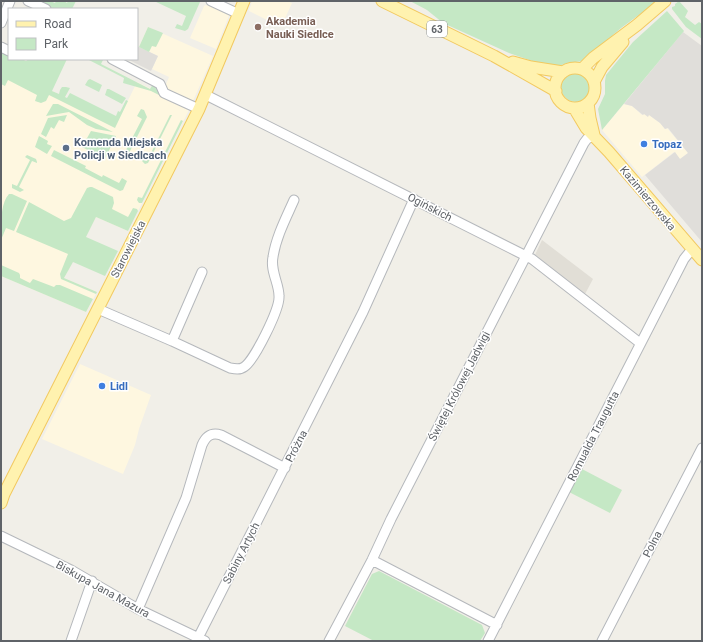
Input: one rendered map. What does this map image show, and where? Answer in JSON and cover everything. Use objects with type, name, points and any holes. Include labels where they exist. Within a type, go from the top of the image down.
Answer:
[{"type":"main road","name":"Starowiejska","points":[[2,499],[206,95],[244,1]]},
{"type":"main road","name":"63","points":[[382,1],[494,56],[556,92]]},
{"type":"main road","points":[[582,69],[593,58],[637,26],[665,1]]},
{"type":"main road","points":[[594,82],[602,67],[637,26]]},
{"type":"main road","name":"63","points":[[494,56],[531,67],[563,72]]},
{"type":"main road","points":[[572,68],[582,69],[590,74],[594,82],[594,93],[588,103],[574,108],[562,103],[558,98],[556,92],[557,81],[563,72],[572,68]]},
{"type":"main road","name":"Kazimierzowska","points":[[588,103],[594,135]]},
{"type":"main road","name":"Kazimierzowska","points":[[574,108],[586,128],[594,135],[702,260]]},
{"type":"street","points":[[1,23],[10,1]]},
{"type":"street","points":[[28,1],[44,8]]},
{"type":"street","points":[[211,1],[239,14]]},
{"type":"street","points":[[114,60],[160,84],[164,93],[199,109]]},
{"type":"street","name":"Ogińskich","points":[[206,95],[526,255],[640,343]]},
{"type":"street","name":"Świętej Królowej Jadwigi","points":[[328,641],[372,560],[584,143],[587,139],[594,135]]},
{"type":"street","name":"Próżna","points":[[138,609],[186,498],[205,438],[212,434],[221,434],[285,468],[363,312],[414,199]]},
{"type":"street","points":[[98,309],[230,368],[236,370],[244,368],[252,360],[276,314],[279,296],[272,259],[276,244],[294,200]]},
{"type":"street","name":"Romualda Traugutta","points":[[488,641],[640,343],[684,259],[692,249]]},
{"type":"street","points":[[172,341],[202,272]]},
{"type":"street","name":"Polna","points":[[602,641],[702,448]]},
{"type":"street","name":"Sabiny Artych","points":[[202,640],[285,468]]},
{"type":"street","name":"Biskupa Jana Mazura","points":[[1,536],[92,581],[138,609],[202,640]]},
{"type":"street","points":[[372,560],[497,625]]},
{"type":"street","points":[[71,641],[92,581]]},
{"type":"shaded area","points":[[252,1],[287,1],[292,3],[281,27],[249,11]]},
{"type":"shaded area","points":[[206,5],[230,13],[216,49],[190,38],[204,6]]},
{"type":"shaded area","points":[[148,27],[213,56],[193,101],[164,89],[169,77],[152,69],[158,56],[139,47]]},
{"type":"shaded area","points":[[683,32],[702,46],[702,242],[645,175],[675,152],[680,159],[688,153],[668,128],[665,129],[660,123],[649,115],[648,117],[644,114],[643,115],[632,106],[624,104]]},
{"type":"shaded area","points":[[138,46],[158,56],[151,71],[129,60],[138,60]]},
{"type":"shaded area","points":[[1,49],[8,58],[8,60],[24,60],[40,68],[34,82],[117,123],[137,82],[190,108],[128,231],[96,217],[64,278],[97,292],[86,312],[1,276]]},
{"type":"shaded area","points":[[624,104],[632,106],[642,115],[649,115],[660,123],[665,129],[667,128],[688,153],[680,159],[674,152],[642,177],[602,130]]},
{"type":"shaded area","points":[[542,240],[593,279],[585,294],[535,255]]},
{"type":"shaded area","points":[[80,364],[151,395],[135,445],[123,474],[42,439]]},
{"type":"green space","points":[[36,1],[50,1],[55,3],[56,1],[64,1],[67,3],[68,1],[76,1],[72,8],[51,8]]},
{"type":"green space","points":[[154,1],[200,2],[188,29],[185,31],[175,28],[177,24],[182,26],[186,16]]},
{"type":"green space","points":[[410,1],[658,1],[621,28],[583,61],[558,66],[535,62],[509,53],[443,23],[427,10]]},
{"type":"green space","points":[[679,1],[688,11],[685,17],[695,25],[699,22],[702,24],[702,39],[686,27],[672,9],[672,7]]},
{"type":"green space","points":[[667,11],[684,31],[602,130],[598,109],[605,94],[606,75],[633,42]]},
{"type":"green space","points":[[148,27],[163,33],[156,47],[152,46],[149,52],[139,47]]},
{"type":"green space","points":[[1,49],[8,52],[8,60],[67,60],[52,91],[59,94],[62,87],[70,88],[65,97],[67,98],[70,93],[116,116],[118,111],[120,112],[126,100],[128,101],[115,128],[49,95],[46,101],[41,103],[35,101],[37,95],[8,80],[5,86],[1,84]]},
{"type":"green space","points":[[89,60],[103,60],[101,64],[150,89],[153,84],[162,94],[161,96],[151,91],[123,83],[124,78]]},
{"type":"green space","points":[[576,72],[586,77],[591,87],[586,97],[576,102],[566,97],[561,87],[566,77]]},
{"type":"green space","points":[[90,79],[102,85],[99,92],[85,85]]},
{"type":"green space","points":[[107,89],[126,98],[122,104],[105,95]]},
{"type":"green space","points":[[53,104],[58,104],[113,132],[96,129],[87,125],[69,112],[46,116]]},
{"type":"green space","points":[[141,109],[144,110],[147,117],[128,155],[124,154],[142,119],[137,116]]},
{"type":"green space","points":[[67,115],[64,122],[59,120],[54,129],[51,127],[46,137],[41,134],[48,118]]},
{"type":"green space","points":[[170,115],[172,115],[148,163],[145,164],[142,159],[147,161]]},
{"type":"green space","points":[[181,120],[183,121],[142,203],[139,203],[137,200],[138,197],[142,198]]},
{"type":"green space","points":[[91,131],[116,136],[105,159],[82,147]]},
{"type":"green space","points":[[39,136],[48,141],[47,144],[52,146],[47,154],[35,147]]},
{"type":"green space","points":[[54,150],[86,166],[85,168],[102,177],[103,175],[119,183],[122,178],[127,181],[123,190],[120,191],[51,156]]},
{"type":"green space","points":[[27,155],[36,159],[37,163],[32,161],[19,187],[24,190],[20,192],[12,188],[12,184],[17,186],[30,160],[25,157]]},
{"type":"green space","points":[[90,187],[113,197],[114,203],[112,209],[128,217],[133,208],[137,209],[138,211],[128,231],[96,217],[86,237],[118,251],[105,276],[73,262],[64,278],[97,292],[96,294],[61,279],[60,274],[68,254],[16,232],[29,202],[64,221],[71,218],[87,188]]},
{"type":"green space","points":[[9,194],[27,201],[14,231],[6,228],[1,240],[1,222],[4,203]]},
{"type":"green space","points":[[1,265],[19,273],[20,278],[30,283],[33,279],[54,287],[56,285],[60,285],[93,299],[86,312],[1,276]]},
{"type":"green space","points":[[582,469],[622,490],[610,513],[569,492]]},
{"type":"green space","points":[[379,571],[482,625],[485,633],[480,641],[374,641],[345,626],[372,574]]},
{"type":"place","name":"Akademia Nauki Siedlce","points":[[258,27]]},
{"type":"place","name":"Topaz","points":[[644,144]]},
{"type":"place","name":"Komenda Miejska Policji w Siedlcach","points":[[66,148]]},
{"type":"place","name":"Lidl","points":[[102,386]]}]
